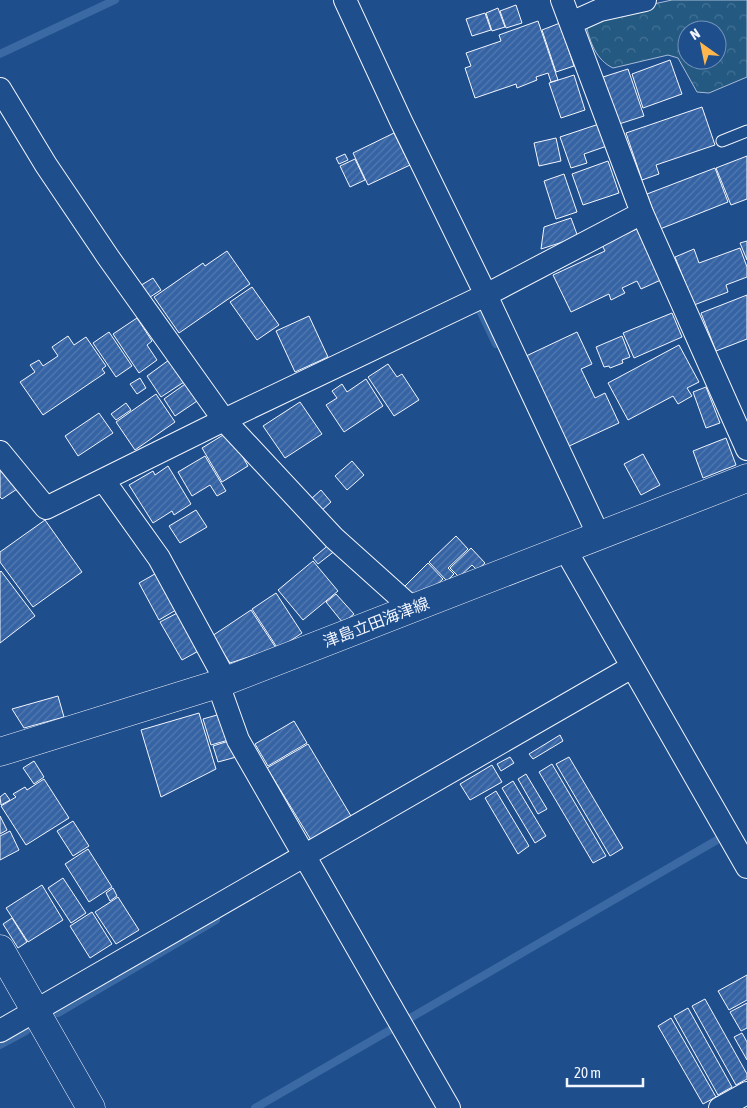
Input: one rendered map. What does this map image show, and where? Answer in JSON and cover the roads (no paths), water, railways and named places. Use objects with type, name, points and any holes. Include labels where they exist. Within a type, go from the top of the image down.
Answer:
[{"type":"main road","name":"津島立田海津線","points":[[0,752],[222,683],[747,478]]},
{"type":"main road","points":[[0,949],[91,1108]]},
{"type":"street","points":[[345,0],[599,536]]},
{"type":"street","points":[[562,0],[642,214],[747,449]]},
{"type":"street","points":[[571,23],[600,10],[645,0]]},
{"type":"street","points":[[0,89],[46,165],[224,420],[334,538],[412,608]]},
{"type":"street","points":[[0,452],[46,508],[224,420],[486,295],[642,214]]},
{"type":"street","points":[[104,480],[159,558],[222,683],[238,740],[449,1108]]},
{"type":"street","points":[[565,549],[747,867]]},
{"type":"street","points":[[0,1031],[632,667]]},
{"type":"street","points":[[720,1108],[747,1092]]},
{"type":"lane","points":[[722,141],[747,131]]},
{"type":"waterway","points":[[0,54],[115,0]]},
{"type":"waterway","points":[[474,310],[479,308],[496,344]]},
{"type":"waterway","points":[[405,1021],[717,840]]},
{"type":"waterway","points":[[58,1013],[216,920]]},
{"type":"waterway","points":[[255,1108],[397,1026]]},
{"type":"waterway","points":[[0,1045],[26,1031]]}]
